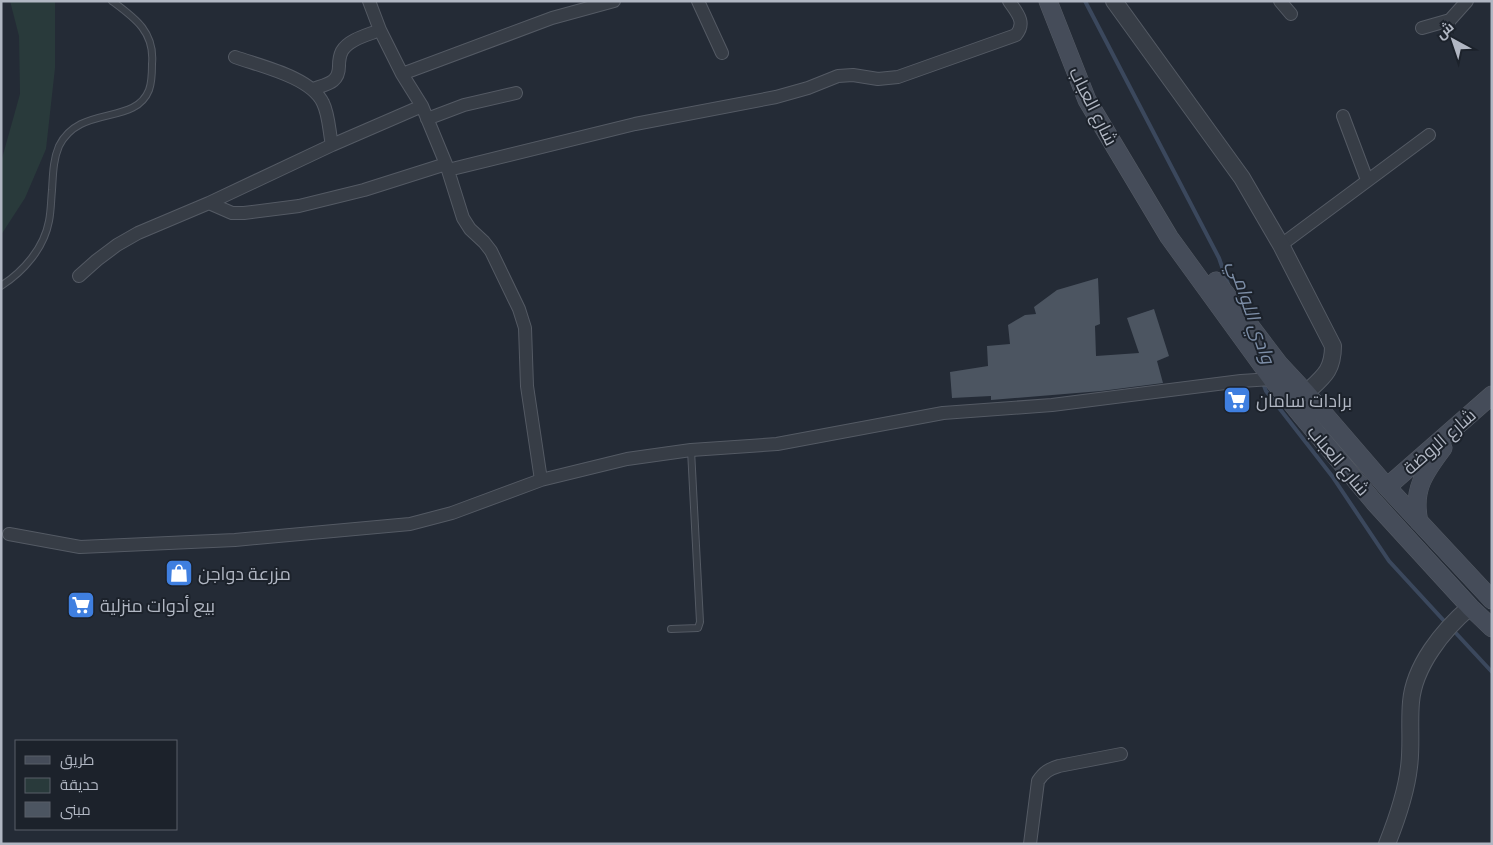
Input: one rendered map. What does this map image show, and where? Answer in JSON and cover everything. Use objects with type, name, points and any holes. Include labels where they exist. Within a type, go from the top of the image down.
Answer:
[{"type":"main road","name":"شارع العباب","points":[[1048,1],[1087,100],[1169,237],[1272,379],[1323,441],[1374,502],[1470,607],[1492,628]]},
{"type":"main road","name":"شارع العباب","points":[[1150,205],[1178,232],[1279,364],[1387,487],[1492,600]]},
{"type":"main road","points":[[1236,308],[1248,332],[1269,365],[1272,379],[1306,393]]},
{"type":"main road","name":"شارع الروضة","points":[[1387,487],[1492,395]]},
{"type":"main road","points":[[1419,522],[1416,508],[1419,486],[1422,479],[1464,420]]},
{"type":"main road","points":[[1323,441],[1336,448],[1363,478],[1376,485],[1387,487],[1388,507],[1403,534]]},
{"type":"main road","points":[[1362,458],[1377,466],[1385,467],[1420,458]]},
{"type":"main road","points":[[1448,552],[1457,575],[1469,594],[1470,607],[1492,618]]},
{"type":"street","points":[[370,1],[380,30],[402,74],[422,106],[447,167],[463,218],[470,230],[491,251],[523,319],[526,338],[527,386],[541,480]]},
{"type":"street","points":[[402,74],[552,18],[614,1]]},
{"type":"street","points":[[698,1],[722,53]]},
{"type":"street","points":[[209,204],[232,213],[299,206],[447,167],[635,124],[776,97],[808,88],[838,76],[853,75],[878,79],[898,77],[1016,34],[1022,25],[1021,19],[1009,1]]},
{"type":"street","points":[[1114,1],[1242,178],[1281,244],[1333,346],[1332,364],[1323,377],[1306,393]]},
{"type":"street","points":[[1280,1],[1291,14]]},
{"type":"street","points":[[1422,28],[1450,20],[1467,1]]},
{"type":"street","points":[[313,89],[330,83],[338,76],[342,51],[347,45],[380,30]]},
{"type":"street","points":[[235,57],[282,73],[313,89],[324,104],[332,145]]},
{"type":"street","points":[[427,119],[464,105],[516,93]]},
{"type":"street","points":[[79,276],[117,245],[138,233],[209,204],[332,145],[422,106]]},
{"type":"street","points":[[1343,116],[1367,180]]},
{"type":"street","points":[[1281,244],[1429,135]]},
{"type":"street","points":[[9,534],[80,547],[235,540],[410,524],[452,513],[541,480],[627,459],[691,450],[777,444],[943,413],[1052,405],[1241,381],[1272,379]]},
{"type":"street","points":[[1387,844],[1405,792],[1411,743],[1411,703],[1419,672],[1440,638],[1457,618],[1470,607]]},
{"type":"street","points":[[1030,844],[1038,782],[1043,774],[1050,768],[1122,754]]},
{"type":"lane","points":[[1,286],[19,273],[33,257],[46,234],[55,157],[60,144],[69,132],[80,124],[94,118],[132,109],[142,102],[148,91],[153,54],[150,42],[145,30],[137,20],[112,1]]},
{"type":"lane","points":[[671,629],[698,628],[700,622],[691,450]]},
{"type":"green space","points":[[10,1],[55,1],[55,68],[46,149],[25,198],[1,235],[1,162],[20,94],[19,36]]},
{"type":"building","points":[[1098,278],[1100,324],[1095,326],[1096,356],[1139,353],[1127,318],[1154,309],[1169,356],[1157,361],[1163,383],[1101,391],[991,400],[991,396],[952,398],[950,372],[988,366],[987,346],[1010,344],[1008,325],[1025,315],[1036,314],[1034,307],[1057,290]]},
{"type":"waterway","name":"وادي اللوامي","points":[[1085,1],[1219,258],[1228,284]]},
{"type":"waterway","name":"وادي اللوامي","points":[[1263,383],[1266,391],[1332,476],[1389,561],[1446,623]]},
{"type":"waterway","name":"وادي اللوامي","points":[[1453,630],[1492,672]]},
{"type":"place","name":"برادات سامان","points":[[1237,400]]},
{"type":"place","name":"مزرعة دواجن","points":[[179,573]]},
{"type":"place","name":"بيع أدوات منزلية","points":[[81,605]]}]
